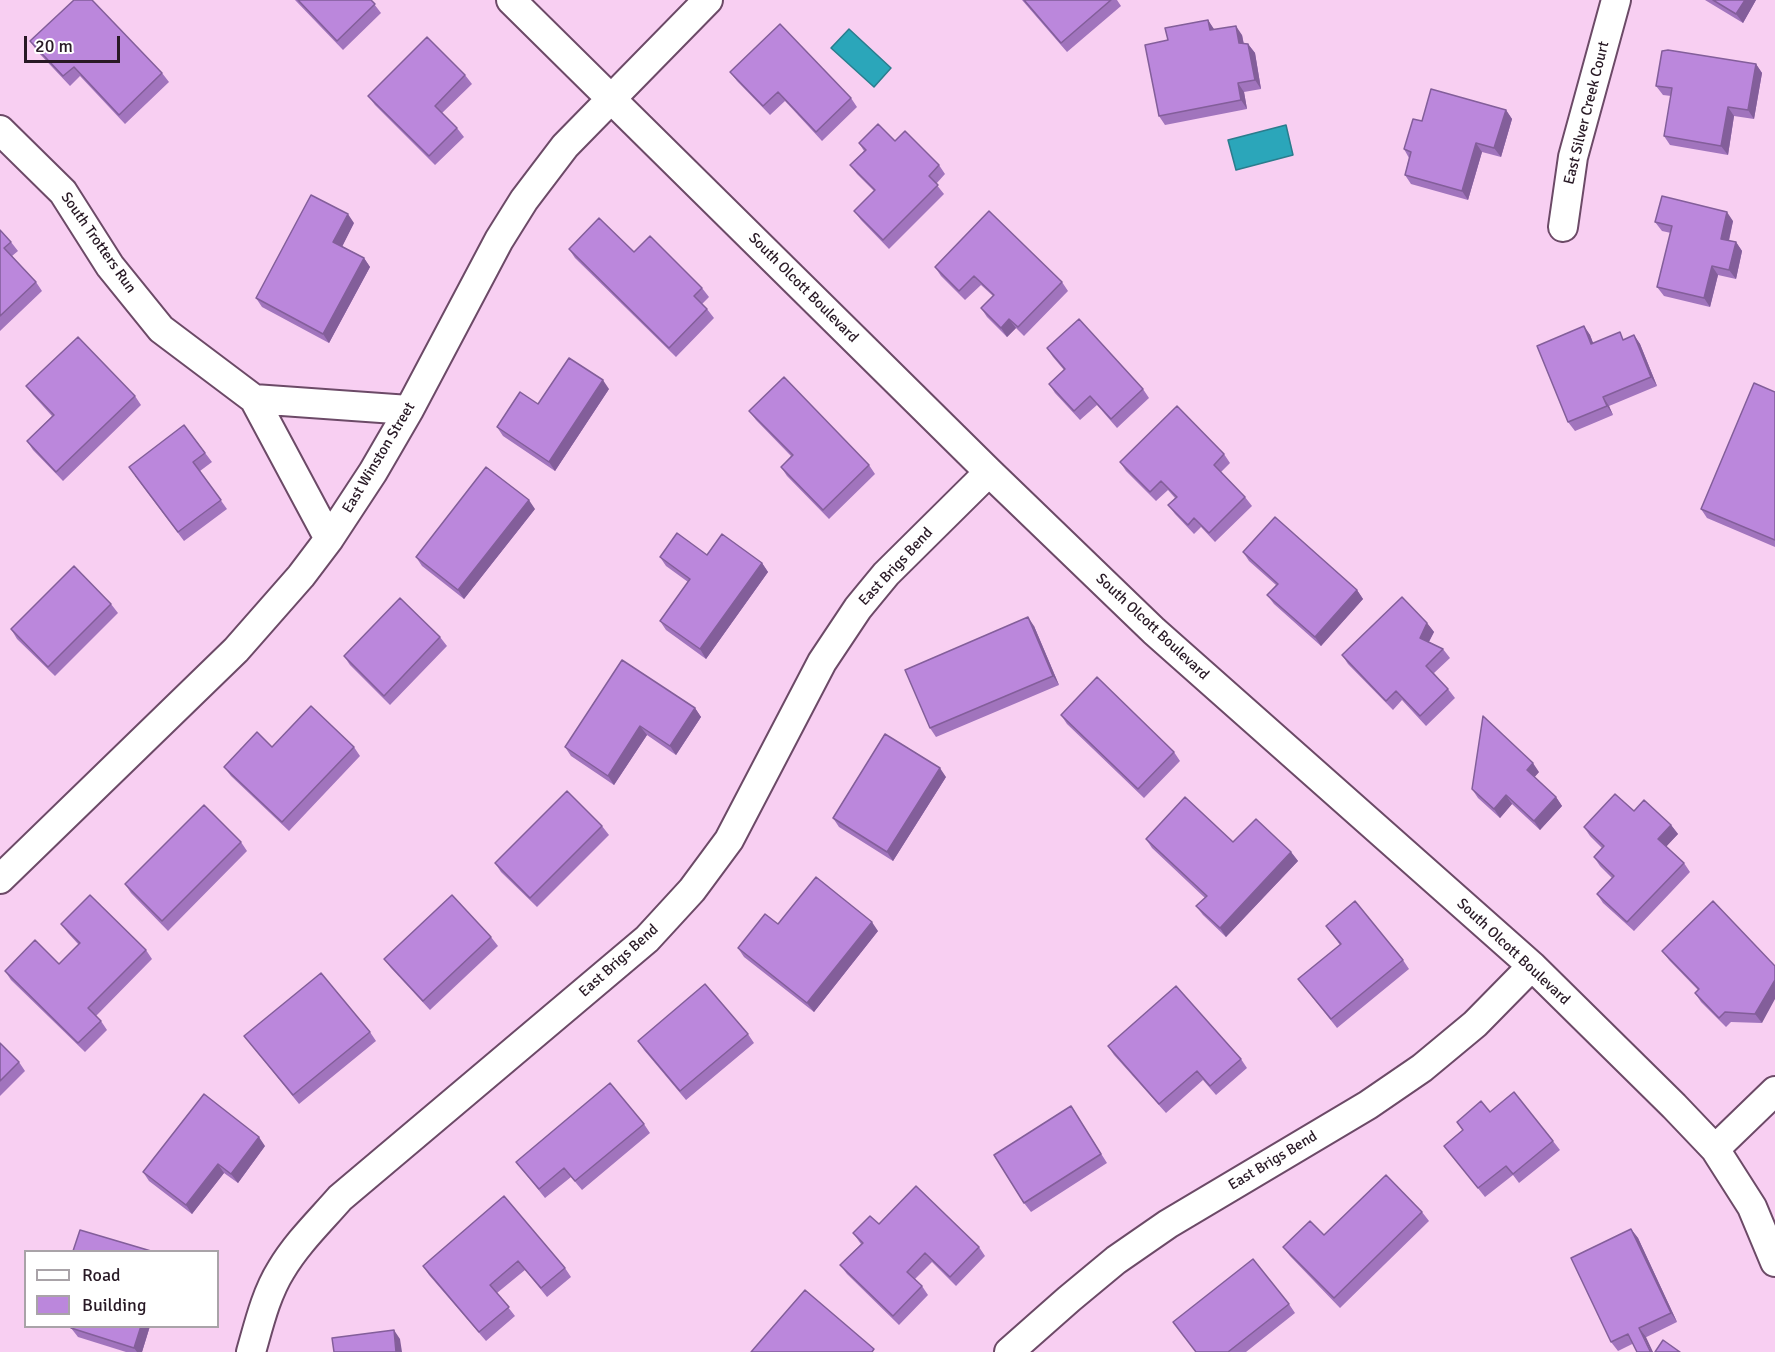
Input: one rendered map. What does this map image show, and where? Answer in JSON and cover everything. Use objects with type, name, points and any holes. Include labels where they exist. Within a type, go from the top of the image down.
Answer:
[{"type":"street","name":"South Olcott Boulevard","points":[[511,0],[1154,632],[1532,966],[1674,1106],[1714,1149],[1752,1207],[1775,1262]]},
{"type":"street","name":"East Winston Street","points":[[0,879],[236,650],[301,576],[329,539],[373,472],[409,410],[499,240],[524,200],[565,146],[708,0]]},
{"type":"street","name":"East Silver Creek Court","points":[[1563,227],[1573,157],[1616,0]]},
{"type":"street","name":"South Trotters Run","points":[[0,130],[63,192],[110,266],[162,329],[254,399],[329,539]]},
{"type":"street","points":[[254,399],[409,410]]},
{"type":"street","name":"East Brigs Bend","points":[[251,1352],[262,1314],[281,1270],[304,1238],[340,1198],[647,939],[692,890],[729,840],[822,662],[858,608],[886,574],[989,472]]},
{"type":"street","name":"East Brigs Bend","points":[[1009,1352],[1116,1260],[1168,1224],[1368,1106],[1422,1068],[1475,1024],[1532,966]]},
{"type":"street","points":[[1714,1149],[1775,1091]]},
{"type":"water","points":[[849,29],[891,68],[874,87],[831,48]]},
{"type":"water","points":[[1286,125],[1293,155],[1236,170],[1228,140]]},
{"type":"building","points":[[74,0],[92,0],[162,73],[119,115],[74,67],[63,76],[30,41]]},
{"type":"building","points":[[298,0],[371,0],[375,4],[337,41]]},
{"type":"building","points":[[1024,0],[1111,0],[1061,43]]},
{"type":"building","points":[[1713,0],[1745,0],[1736,14]]},
{"type":"building","points":[[1208,20],[1210,30],[1236,26],[1239,43],[1248,44],[1255,80],[1238,83],[1241,100],[1159,116],[1145,45],[1168,40],[1165,28]]},
{"type":"building","points":[[780,24],[851,98],[816,132],[778,92],[763,106],[730,72]]},
{"type":"building","points":[[427,37],[465,75],[435,106],[457,128],[429,156],[368,96]]},
{"type":"building","points":[[1668,50],[1756,64],[1748,110],[1728,107],[1721,146],[1664,136],[1672,88],[1656,86],[1662,51]]},
{"type":"building","points":[[1431,89],[1506,110],[1494,148],[1476,143],[1462,191],[1405,175],[1411,152],[1404,149],[1413,119],[1422,121]]},
{"type":"building","points":[[878,124],[895,141],[905,131],[939,165],[929,176],[938,185],[883,240],[854,211],[875,190],[850,165],[866,150],[859,143]]},
{"type":"building","points":[[311,195],[348,214],[333,242],[364,258],[323,334],[256,298]]},
{"type":"building","points":[[1662,196],[1727,212],[1721,239],[1736,242],[1729,270],[1712,266],[1704,298],[1657,287],[1672,226],[1655,222]]},
{"type":"building","points":[[989,211],[1062,282],[1018,327],[1009,319],[1001,328],[981,308],[994,295],[974,276],[959,291],[935,267]]},
{"type":"building","points":[[599,218],[634,252],[650,236],[702,288],[694,296],[707,309],[669,348],[569,249]]},
{"type":"building","points":[[0,230],[11,242],[4,248],[36,282],[0,316]]},
{"type":"building","points":[[1079,319],[1143,389],[1111,419],[1090,396],[1074,411],[1049,384],[1065,369],[1047,348]]},
{"type":"building","points":[[1584,326],[1591,344],[1620,332],[1623,340],[1634,335],[1651,377],[1603,397],[1607,406],[1568,422],[1537,346]]},
{"type":"building","points":[[78,337],[135,396],[56,472],[27,441],[54,415],[26,386]]},
{"type":"building","points":[[569,358],[603,380],[549,462],[497,427],[520,392],[538,404]]},
{"type":"building","points":[[784,377],[869,465],[823,510],[781,467],[793,455],[749,411]]},
{"type":"building","points":[[1754,383],[1775,392],[1775,540],[1701,509]]},
{"type":"building","points":[[1177,406],[1224,454],[1214,465],[1245,497],[1209,533],[1194,518],[1188,525],[1168,505],[1177,497],[1161,481],[1150,492],[1120,462]]},
{"type":"building","points":[[184,425],[205,453],[193,462],[221,500],[178,532],[129,467]]},
{"type":"building","points":[[486,467],[529,500],[458,590],[416,557]]},
{"type":"building","points":[[1275,517],[1357,590],[1315,637],[1267,595],[1278,584],[1243,552]]},
{"type":"building","points":[[677,533],[707,555],[722,534],[762,563],[700,649],[660,621],[690,579],[660,557]]},
{"type":"building","points":[[74,566],[111,604],[48,667],[11,629]]},
{"type":"building","points":[[1402,597],[1427,623],[1420,638],[1443,649],[1426,666],[1448,689],[1420,716],[1396,691],[1386,701],[1342,655]]},
{"type":"building","points":[[400,598],[440,637],[384,696],[344,656]]},
{"type":"building","points":[[1028,617],[1053,676],[930,728],[905,670]]},
{"type":"building","points":[[622,660],[695,708],[670,746],[640,726],[608,776],[565,747]]},
{"type":"building","points":[[1097,677],[1174,752],[1138,789],[1061,715]]},
{"type":"building","points":[[311,706],[354,747],[282,822],[224,767],[257,732],[272,747]]},
{"type":"building","points":[[1483,716],[1533,763],[1527,770],[1556,797],[1534,821],[1506,795],[1494,809],[1472,789]]},
{"type":"building","points":[[885,734],[940,768],[887,852],[833,818]]},
{"type":"building","points":[[567,791],[602,826],[530,898],[495,863]]},
{"type":"building","points":[[1615,794],[1634,811],[1644,800],[1671,825],[1658,839],[1684,863],[1627,922],[1597,894],[1614,876],[1594,857],[1604,846],[1584,827]]},
{"type":"building","points":[[1185,797],[1233,842],[1256,819],[1291,852],[1220,928],[1196,906],[1207,896],[1146,839]]},
{"type":"building","points":[[204,805],[241,842],[162,921],[125,884]]},
{"type":"building","points":[[816,877],[872,922],[807,1003],[738,948],[765,914],[778,924]]},
{"type":"building","points":[[90,895],[146,950],[88,1008],[101,1021],[78,1043],[5,971],[35,940],[59,964],[80,943],[61,924]]},
{"type":"building","points":[[452,895],[491,937],[423,1001],[384,959]]},
{"type":"building","points":[[1355,901],[1403,960],[1331,1019],[1298,979],[1341,944],[1326,926]]},
{"type":"building","points":[[1713,901],[1775,966],[1775,980],[1755,1014],[1725,1012],[1719,1018],[1695,993],[1699,989],[1662,951]]},
{"type":"building","points":[[321,973],[370,1032],[293,1095],[244,1036]]},
{"type":"building","points":[[705,984],[748,1034],[680,1091],[638,1041]]},
{"type":"building","points":[[1176,986],[1241,1059],[1210,1086],[1197,1071],[1159,1104],[1108,1046]]},
{"type":"building","points":[[0,1043],[19,1062],[0,1081]]},
{"type":"building","points":[[610,1083],[644,1124],[575,1181],[564,1168],[539,1189],[516,1162]]},
{"type":"building","points":[[1514,1092],[1553,1141],[1513,1174],[1506,1166],[1478,1188],[1444,1146],[1463,1130],[1457,1122],[1481,1101],[1490,1112]]},
{"type":"building","points":[[204,1094],[259,1137],[231,1174],[218,1164],[186,1205],[143,1172]]},
{"type":"building","points":[[1071,1106],[1101,1154],[1024,1203],[994,1155]]},
{"type":"building","points":[[1386,1175],[1422,1212],[1334,1298],[1283,1247],[1310,1221],[1324,1235]]},
{"type":"building","points":[[916,1186],[979,1247],[950,1277],[925,1253],[907,1272],[922,1286],[893,1316],[840,1265],[863,1243],[853,1233],[870,1216],[879,1224]]},
{"type":"building","points":[[504,1196],[565,1268],[541,1288],[518,1261],[490,1285],[509,1307],[479,1332],[423,1266]]},
{"type":"building","points":[[1631,1229],[1671,1313],[1639,1328],[1652,1352],[1637,1352],[1628,1334],[1611,1342],[1571,1258]]},
{"type":"building","points":[[80,1230],[148,1250],[73,1250]]},
{"type":"building","points":[[1253,1259],[1289,1304],[1228,1352],[1196,1352],[1173,1322]]},
{"type":"building","points":[[805,1290],[874,1349],[872,1352],[751,1352]]},
{"type":"building","points":[[71,1328],[140,1328],[134,1348]]},
{"type":"building","points":[[394,1330],[396,1352],[334,1352],[332,1338]]},
{"type":"building","points":[[1663,1340],[1680,1352],[1655,1352]]}]
